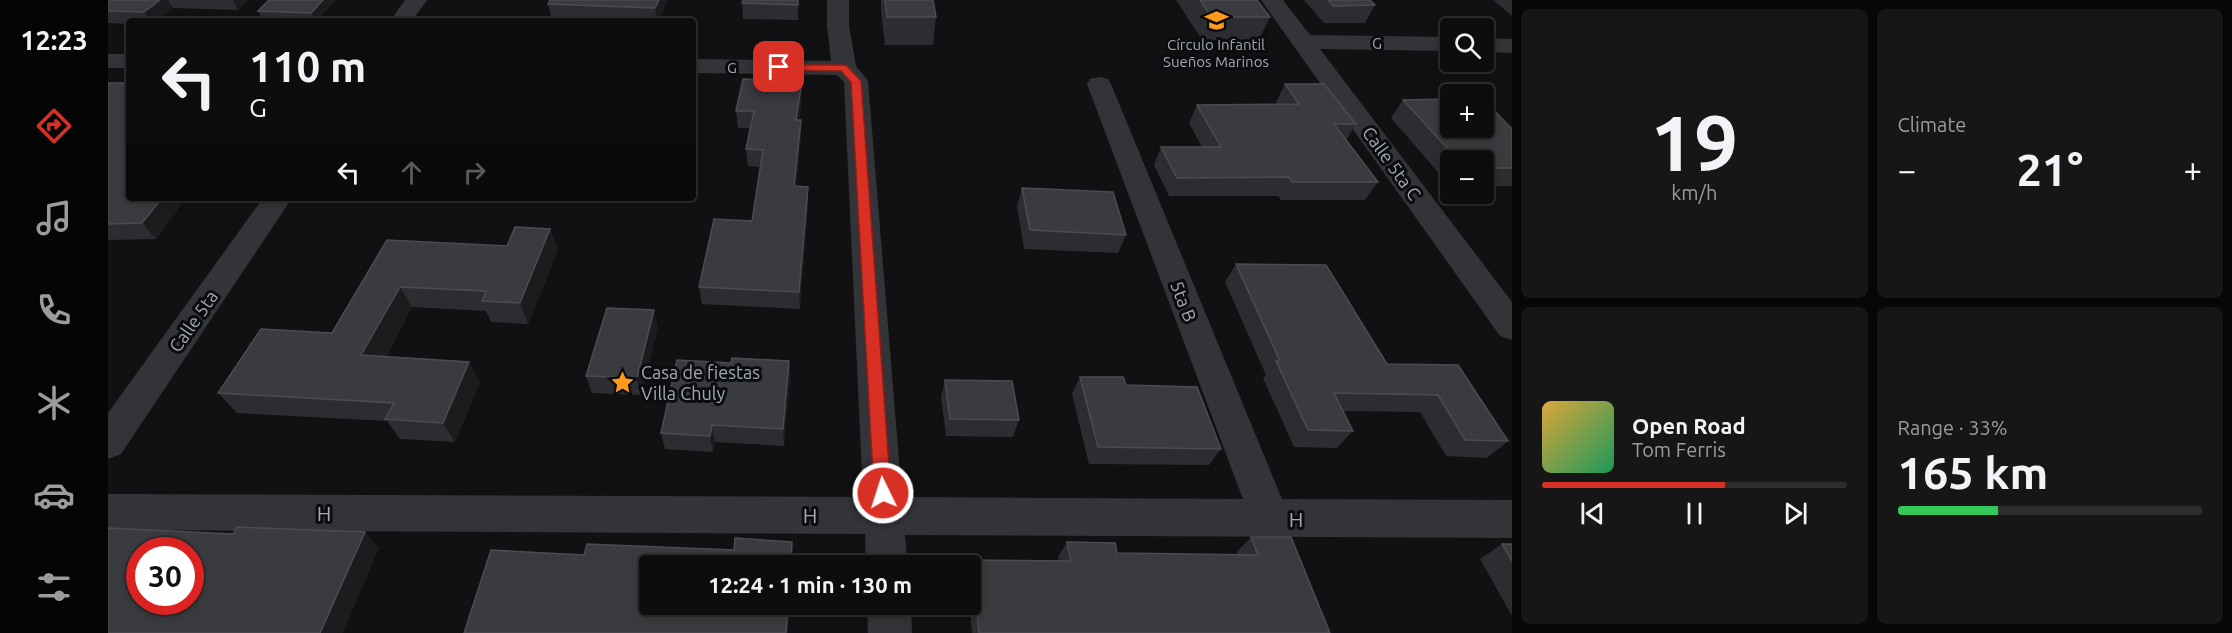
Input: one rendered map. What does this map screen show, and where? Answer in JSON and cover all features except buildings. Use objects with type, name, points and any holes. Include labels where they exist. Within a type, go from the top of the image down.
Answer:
[{"type":"street","points":[[403,18],[416,0]]},
{"type":"street","points":[[838,0],[838,25],[844,68],[856,81],[886,555]]},
{"type":"street","name":"Calle 5ta C","points":[[1272,0],[1512,327]]},
{"type":"street","name":"G","points":[[1303,42],[1440,45]]},
{"type":"street","points":[[1494,45],[1512,46]]},
{"type":"street","points":[[108,61],[126,61]]},
{"type":"street","name":"G","points":[[696,66],[844,68]]},
{"type":"street","name":"5ta B","points":[[1099,84],[1270,518]]},
{"type":"street","name":"Calle 5ta","points":[[108,443],[276,201]]},
{"type":"street","name":"H","points":[[108,512],[1512,519]]},
{"type":"street","points":[[889,615],[890,633]]},
{"type":"place","name":"Círculo Infantil Sueños Marinos","points":[[1216,20]]},
{"type":"place","name":"Casa de fiestas Villa Chuly","points":[[623,382]]},
{"type":"route","points":[[779,67],[844,68],[856,81],[883,493]]}]
